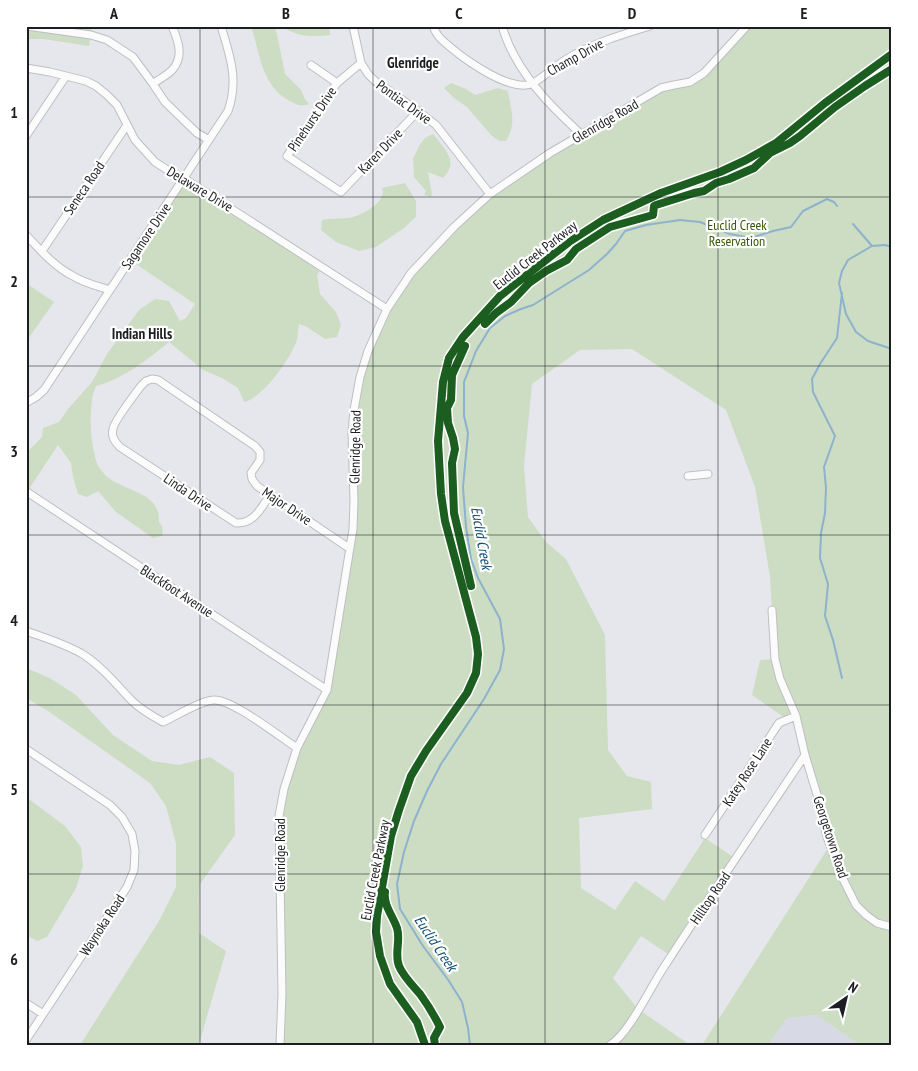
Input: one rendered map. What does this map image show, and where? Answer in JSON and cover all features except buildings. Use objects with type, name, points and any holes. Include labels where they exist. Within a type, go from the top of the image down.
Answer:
[{"type":"street","points":[[27,26],[91,35],[107,40],[133,57],[165,102],[197,132],[209,140]]},
{"type":"street","points":[[153,84],[173,70],[177,63],[180,52],[172,26]]},
{"type":"street","name":"Sagamore Drive","points":[[26,403],[44,390],[228,111],[233,97],[234,78],[221,26]]},
{"type":"street","name":"Pontiac Drive","points":[[353,26],[361,63],[368,74],[436,125],[490,194]]},
{"type":"street","points":[[433,26],[442,39],[467,59],[492,75],[510,83],[532,84]]},
{"type":"street","points":[[502,26],[508,44],[532,84],[562,117],[582,135]]},
{"type":"street","name":"Champ Drive","points":[[532,84],[564,61],[587,48],[650,26]]},
{"type":"street","name":"Glenridge Road","points":[[280,1045],[282,994],[279,816],[284,789],[297,748],[328,690],[353,529],[352,433],[354,410],[360,377],[368,351],[387,309],[411,273],[454,227],[490,194],[550,153],[661,88],[690,82],[698,78],[747,26]]},
{"type":"street","name":"Euclid Creek Parkway","points":[[424,1045],[417,1022],[390,984],[380,956],[376,932],[391,836],[412,776],[426,751],[467,693],[476,673],[478,654],[476,637],[445,521],[441,494],[438,441],[443,382],[449,358],[463,338],[500,296],[569,242],[603,220],[660,193],[720,172],[776,143],[833,97],[892,54]]},
{"type":"street","name":"Pinehurst Drive","points":[[341,192],[287,156],[337,83],[361,63]]},
{"type":"street","points":[[311,65],[337,83]]},
{"type":"street","name":"Delaware Drive","points":[[26,68],[86,81],[96,86],[117,105],[135,140],[155,162],[184,178],[387,309]]},
{"type":"street","points":[[26,136],[66,76]]},
{"type":"street","name":"Karen Drive","points":[[341,192],[418,111]]},
{"type":"street","name":"Seneca Road","points":[[42,251],[127,125]]},
{"type":"street","points":[[26,235],[57,266],[72,276],[110,290]]},
{"type":"street","name":"Major Drive","points":[[114,426],[141,386],[152,378],[158,380],[255,446],[260,452],[260,460],[251,473],[252,480],[257,486],[349,548]]},
{"type":"street","name":"Linda Drive","points":[[114,426],[112,436],[120,447],[236,523],[242,524],[252,519],[270,495]]},
{"type":"street","points":[[688,476],[708,474]]},
{"type":"street","name":"Blackfoot Avenue","points":[[27,492],[328,690]]},
{"type":"street","name":"Georgetown Road","points":[[772,610],[775,659],[778,672],[796,716],[805,755],[841,875],[856,905],[877,923],[892,927]]},
{"type":"street","points":[[26,631],[84,655],[103,670],[133,702],[163,722],[201,704],[214,700],[226,702],[297,748]]},
{"type":"street","name":"Katey Rose Lane","points":[[705,835],[779,723],[796,716]]},
{"type":"street","name":"Waynoka Road","points":[[26,749],[110,805],[122,817],[132,834],[135,851],[134,870],[127,887],[26,1040]]},
{"type":"street","name":"Hilltop Road","points":[[613,1043],[629,1025],[662,969],[805,755]]},
{"type":"street","points":[[26,1003],[43,1014]]},
{"type":"shaded area","points":[[816,1015],[860,1045],[768,1045],[787,1018]]},
{"type":"green space","points":[[26,26],[92,26],[89,46],[43,39],[26,39]]},
{"type":"green space","points":[[251,26],[274,26],[285,74],[301,90],[309,104],[295,104],[273,87],[263,69]]},
{"type":"green space","points":[[282,26],[329,26],[330,35],[305,35],[287,30]]},
{"type":"green space","name":"Euclid Creek Reservation","points":[[747,26],[892,26],[892,1045],[860,1045],[816,1015],[787,1018],[768,1045],[702,1045],[830,845],[796,717],[788,720],[752,695],[760,660],[775,659],[770,577],[755,487],[726,410],[632,349],[580,350],[532,384],[524,466],[528,517],[546,542],[566,559],[605,635],[608,750],[627,776],[651,782],[652,809],[579,818],[581,888],[615,910],[635,881],[664,901],[705,838],[736,859],[671,956],[641,936],[613,978],[638,1009],[690,1045],[280,1045],[279,816],[290,768],[326,694],[349,548],[353,456],[360,377],[387,309],[411,273],[454,227],[520,173],[661,88],[690,82]]},
{"type":"green space","points":[[451,83],[475,95],[498,88],[508,91],[512,123],[506,141],[499,141],[491,135],[467,107],[444,88]]},
{"type":"green space","points":[[433,134],[450,158],[450,167],[443,178],[428,172],[431,197],[424,195],[426,191],[414,177],[413,159],[425,138]]},
{"type":"green space","points":[[184,178],[322,267],[317,275],[320,294],[336,312],[341,325],[337,337],[325,339],[299,324],[294,348],[283,366],[268,385],[251,399],[244,402],[238,388],[222,378],[203,370],[169,342],[125,374],[96,386],[92,399],[91,425],[92,443],[98,466],[113,481],[140,493],[154,504],[163,532],[162,536],[153,538],[116,512],[98,491],[87,497],[78,494],[71,463],[58,445],[27,492],[29,494],[26,498],[26,453],[42,437],[43,428],[59,422],[92,382],[107,354],[139,310],[155,299],[169,301],[180,321],[186,318],[195,304],[130,260]]},
{"type":"green space","points":[[405,183],[416,201],[416,217],[404,228],[376,247],[359,251],[336,242],[321,230],[322,220],[351,218],[360,214],[373,207],[379,201],[383,193],[382,188]]},
{"type":"green space","points":[[26,283],[54,302],[26,342]]},
{"type":"green space","points":[[26,668],[50,678],[76,695],[113,735],[152,761],[179,765],[210,757],[234,773],[235,835],[200,884],[199,933],[226,951],[199,1044],[80,1045],[159,921],[176,887],[176,844],[166,806],[150,783],[48,711],[26,698]]},
{"type":"green space","points":[[26,797],[65,826],[81,847],[83,866],[76,888],[47,937],[37,941],[26,935]]},
{"type":"waterway","name":"Euclid Creek","points":[[470,1045],[462,1002],[400,909],[397,884],[404,852],[414,821],[427,791],[441,764],[484,699],[500,670],[504,649],[500,619],[478,578],[471,559],[466,527],[463,487],[468,433],[464,416],[464,382],[476,351],[490,328],[505,316],[533,305],[589,270],[607,254],[625,231],[646,225],[680,220],[700,222],[730,234],[751,238],[791,227],[803,211],[827,199],[834,202],[837,206]]},
{"type":"waterway","name":"Euclid Creek","points":[[853,224],[872,246]]},
{"type":"waterway","name":"Euclid Creek","points":[[892,247],[885,245],[872,246],[848,260],[842,271],[839,283],[846,314],[856,332],[868,341],[892,349]]},
{"type":"waterway","points":[[842,293],[837,338],[812,379],[813,392],[835,436],[824,467],[826,488],[825,513],[821,533],[820,558],[828,584],[825,616],[842,678]]},
{"type":"cycle path","points":[[425,1045],[417,1022],[390,984],[380,956],[376,932],[391,836],[411,776],[426,751],[467,693],[476,673],[478,654],[476,637],[445,521],[441,494],[438,441],[443,382],[449,358],[463,337],[500,296],[569,242],[603,220],[661,193],[720,172],[776,143],[825,103],[892,54]]},
{"type":"cycle path","points":[[485,324],[511,302],[529,283],[567,260],[576,249],[610,227],[653,215],[654,206],[656,205],[704,191],[716,183],[754,168],[770,153],[790,143],[835,107],[892,69]]},
{"type":"cycle path","points":[[465,346],[452,375],[451,400],[447,408],[448,423],[455,449],[452,463],[454,513],[471,586]]},
{"type":"cycle path","points":[[385,892],[387,906],[398,933],[397,957],[399,966],[426,1002],[440,1027],[434,1038],[435,1045]]},
{"type":"district","name":"Glenridge","points":[[413,62]]},
{"type":"district","name":"Indian Hills","points":[[142,333]]}]
